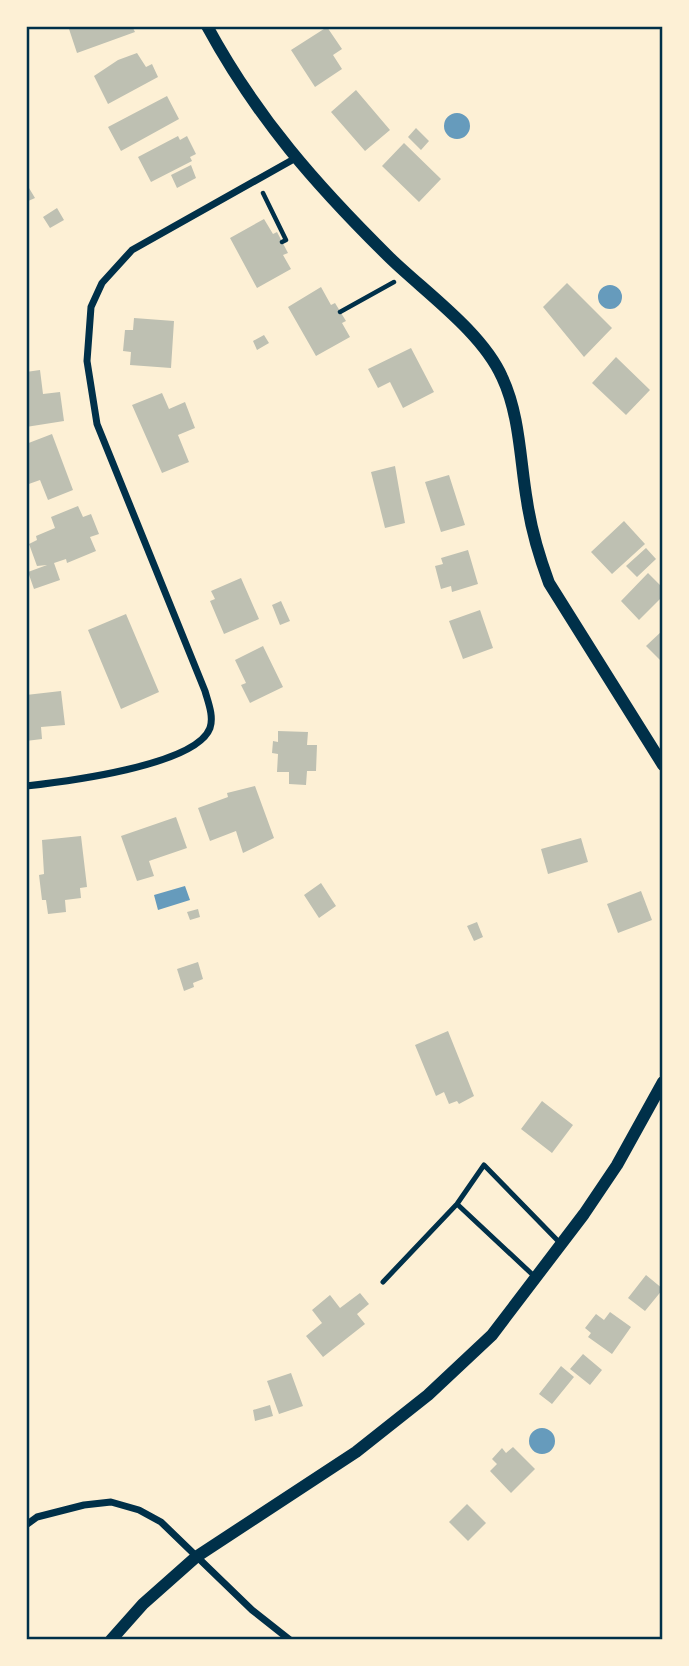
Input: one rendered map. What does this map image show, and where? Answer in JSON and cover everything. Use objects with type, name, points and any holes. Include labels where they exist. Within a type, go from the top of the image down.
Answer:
[{"type":"street","points":[[207,26],[238,83],[294,159],[407,274],[471,334],[502,377],[517,429],[539,557],[549,583],[663,765]]},
{"type":"street","points":[[26,786],[89,779],[146,765],[186,750],[204,737],[210,728],[211,711],[205,691],[97,424],[87,361],[87,333],[91,307],[117,263],[150,238],[294,159]]},
{"type":"street","points":[[111,1640],[142,1604],[196,1557],[355,1452],[428,1395],[492,1335],[561,1244],[659,1103],[663,1082]]},
{"type":"street","points":[[26,1525],[37,1517],[111,1502],[139,1510],[161,1522],[252,1610],[290,1640]]},
{"type":"lane","points":[[383,1282],[457,1204],[484,1165],[561,1244]]},
{"type":"lane","points":[[457,1204],[536,1277]]},
{"type":"path","points":[[256,180],[286,240],[282,242]]},
{"type":"path","points":[[341,312],[407,274]]},
{"type":"water","points":[[457,113],[466,117],[470,126],[466,135],[457,139],[448,135],[444,126],[448,117]]},
{"type":"water","points":[[610,285],[619,288],[622,297],[619,306],[610,309],[601,306],[598,297],[601,288]]},
{"type":"water","points":[[185,886],[190,900],[158,910],[154,895]]},
{"type":"water","points":[[542,1428],[551,1432],[555,1441],[551,1450],[542,1454],[533,1450],[529,1441],[533,1432]]},
{"type":"building","points":[[68,26],[132,26],[135,32],[77,53]]},
{"type":"building","points":[[327,27],[342,49],[333,55],[342,69],[315,87],[291,50]]},
{"type":"building","points":[[137,53],[146,67],[152,64],[158,77],[108,104],[94,76],[118,60]]},
{"type":"building","points":[[356,90],[390,130],[365,151],[331,112]]},
{"type":"building","points":[[167,96],[179,119],[121,151],[108,127]]},
{"type":"building","points":[[416,128],[429,141],[421,150],[408,137]]},
{"type":"building","points":[[178,136],[180,140],[187,136],[196,154],[190,157],[192,161],[151,182],[138,157]]},
{"type":"building","points":[[404,143],[441,179],[419,202],[382,166]]},
{"type":"building","points":[[191,165],[196,178],[177,188],[171,175]]},
{"type":"building","points":[[26,183],[35,198],[26,202]]},
{"type":"building","points":[[57,208],[64,220],[50,228],[43,217]]},
{"type":"building","points":[[264,219],[273,234],[277,232],[288,253],[283,255],[291,269],[257,288],[230,238]]},
{"type":"building","points":[[567,283],[612,328],[584,357],[543,307]]},
{"type":"building","points":[[321,287],[331,305],[335,303],[346,321],[342,323],[350,337],[316,356],[288,307]]},
{"type":"building","points":[[134,318],[174,321],[171,368],[130,365],[131,352],[123,351],[125,330],[133,330]]},
{"type":"building","points":[[264,335],[269,343],[257,350],[253,341]]},
{"type":"building","points":[[411,348],[434,392],[403,408],[390,382],[378,388],[368,369]]},
{"type":"building","points":[[616,357],[650,390],[626,415],[592,383]]},
{"type":"building","points":[[40,370],[43,394],[60,392],[64,421],[26,427],[26,372]]},
{"type":"building","points":[[162,393],[169,409],[185,402],[195,428],[178,435],[189,462],[162,473],[132,405]]},
{"type":"building","points":[[52,434],[73,490],[48,500],[40,480],[26,485],[26,444]]},
{"type":"building","points":[[395,466],[405,523],[385,528],[371,472]]},
{"type":"building","points":[[449,475],[465,525],[441,532],[425,482]]},
{"type":"building","points":[[78,506],[83,517],[91,514],[99,534],[90,537],[96,551],[67,563],[66,559],[54,563],[60,580],[34,589],[28,572],[47,565],[37,566],[29,544],[37,540],[36,536],[55,528],[51,517]]},
{"type":"building","points":[[624,521],[645,544],[612,574],[591,552]]},
{"type":"building","points":[[646,548],[656,559],[637,577],[626,566]]},
{"type":"building","points":[[468,550],[478,584],[452,592],[451,586],[441,589],[435,566],[443,564],[441,558]]},
{"type":"building","points":[[648,573],[663,588],[663,596],[639,620],[621,601]]},
{"type":"building","points":[[241,578],[259,619],[224,634],[210,601],[215,599],[211,591]]},
{"type":"building","points":[[281,601],[290,621],[280,625],[272,605]]},
{"type":"building","points":[[480,610],[493,648],[463,659],[449,621]]},
{"type":"building","points":[[126,614],[159,692],[121,709],[88,630]]},
{"type":"building","points":[[663,630],[663,663],[646,646]]},
{"type":"building","points":[[263,646],[283,687],[250,703],[241,685],[246,683],[235,660]]},
{"type":"building","points":[[61,691],[65,725],[41,727],[42,739],[26,741],[26,695]]},
{"type":"building","points":[[278,731],[308,732],[307,745],[317,745],[316,771],[307,771],[306,785],[289,784],[289,772],[277,772],[278,754],[272,753],[273,741],[278,742]]},
{"type":"building","points":[[255,786],[274,838],[243,853],[236,831],[210,841],[198,808],[228,797],[227,793]]},
{"type":"building","points":[[176,817],[187,848],[149,861],[154,876],[137,881],[121,836]]},
{"type":"building","points":[[81,836],[87,887],[80,888],[81,898],[65,900],[66,912],[48,914],[46,900],[42,900],[39,875],[44,874],[42,840]]},
{"type":"building","points":[[581,838],[588,862],[548,874],[541,849]]},
{"type":"building","points":[[321,883],[336,906],[319,918],[304,895]]},
{"type":"building","points":[[641,891],[652,920],[618,933],[607,904]]},
{"type":"building","points":[[198,909],[200,917],[190,920],[187,912]]},
{"type":"building","points":[[477,922],[483,937],[474,941],[467,926]]},
{"type":"building","points":[[198,962],[203,979],[184,991],[177,969]]},
{"type":"building","points":[[448,1031],[474,1096],[459,1104],[457,1101],[449,1104],[444,1092],[436,1096],[415,1045]]},
{"type":"building","points":[[542,1101],[573,1125],[552,1153],[521,1129]]},
{"type":"building","points":[[646,1275],[663,1289],[645,1311],[628,1298]]},
{"type":"building","points":[[360,1293],[369,1304],[357,1314],[365,1324],[323,1357],[306,1336],[322,1323],[312,1310],[330,1295],[340,1308]]},
{"type":"building","points":[[610,1312],[631,1327],[612,1354],[588,1337],[591,1333],[585,1328],[596,1314],[604,1320]]},
{"type":"building","points":[[583,1354],[602,1370],[590,1385],[570,1369]]},
{"type":"building","points":[[561,1366],[574,1377],[552,1404],[539,1394]]},
{"type":"building","points":[[291,1373],[303,1406],[279,1414],[267,1381]]},
{"type":"building","points":[[270,1405],[273,1416],[255,1421],[253,1410]]},
{"type":"building","points":[[513,1447],[535,1469],[511,1493],[490,1471],[497,1464],[492,1459],[502,1448],[506,1453]]},
{"type":"building","points":[[467,1504],[486,1523],[468,1541],[449,1522]]}]
